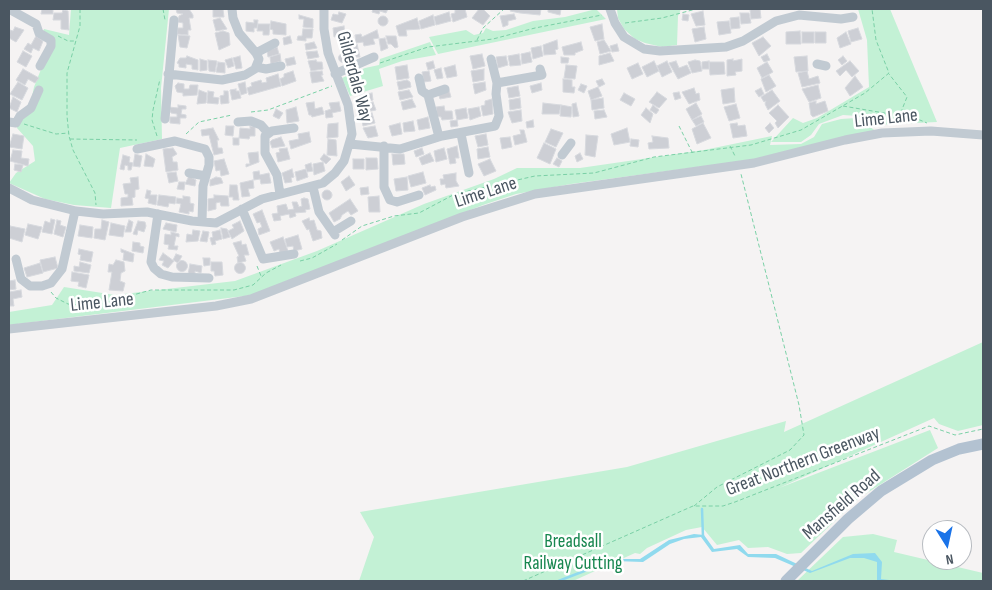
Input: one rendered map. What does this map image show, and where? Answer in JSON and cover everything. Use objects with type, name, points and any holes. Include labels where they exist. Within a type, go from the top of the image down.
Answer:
[{"type":"main road","name":"Mansfield Road","points":[[786,581],[866,502],[898,479],[945,454],[983,444]]},
{"type":"street","points":[[9,9],[36,24],[39,33],[52,42],[40,66]]},
{"type":"street","points":[[168,74],[222,80],[245,75],[256,67],[258,59],[256,53],[235,25],[232,9]]},
{"type":"street","name":"Gilderdale Way","points":[[9,188],[32,200],[75,211],[99,214],[139,212],[202,222],[223,220],[262,199],[323,183],[335,173],[344,161],[350,144],[351,119],[325,36],[324,9]]},
{"type":"street","points":[[611,11],[620,32],[631,42],[644,49],[660,51],[726,47],[743,41],[776,21],[799,12],[841,19],[853,17]]},
{"type":"street","points":[[165,119],[174,20]]},
{"type":"street","points":[[256,53],[275,43]]},
{"type":"street","points":[[337,78],[374,58]]},
{"type":"street","points":[[492,59],[497,82],[498,123]]},
{"type":"street","points":[[256,67],[266,69],[281,66]]},
{"type":"street","points":[[497,82],[542,75],[540,69]]},
{"type":"street","points":[[419,78],[422,91],[428,95],[439,137]]},
{"type":"street","points":[[428,95],[445,89]]},
{"type":"street","points":[[12,122],[31,108],[39,90]]},
{"type":"street","points":[[237,118],[261,125],[268,133]]},
{"type":"street","points":[[498,123],[508,126]]},
{"type":"street","points":[[350,144],[400,149],[439,137],[495,126],[498,123]]},
{"type":"street","points":[[280,194],[276,175],[265,152],[265,136],[268,133],[294,128]]},
{"type":"street","name":"Lime Lane","points":[[9,329],[216,306],[251,299],[499,204],[575,187],[739,165],[882,133],[931,131],[983,135]]},
{"type":"street","points":[[461,134],[469,173]]},
{"type":"street","points":[[137,149],[175,141],[205,149],[209,157],[202,194],[202,222]]},
{"type":"street","points":[[562,156],[571,143]]},
{"type":"street","points":[[384,146],[384,187],[390,200],[397,202],[419,195]]},
{"type":"street","points":[[189,173],[206,176]]},
{"type":"street","points":[[313,187],[319,212],[334,233],[351,221]]},
{"type":"street","points":[[242,209],[263,259],[293,258]]},
{"type":"street","points":[[16,259],[21,279],[30,286],[48,284],[62,269],[75,211]]},
{"type":"street","points":[[143,268],[151,262],[158,214]]},
{"type":"street","points":[[151,262],[162,274],[190,279],[209,278]]},
{"type":"path","points":[[80,9],[80,26],[67,73],[69,133],[80,164],[95,192],[99,214]]},
{"type":"path","points":[[476,40],[484,28],[504,9]]},
{"type":"path","points":[[374,58],[380,63],[428,47],[494,39],[611,11],[621,23],[662,18],[696,9]]},
{"type":"path","points":[[842,106],[896,115],[901,112],[907,98],[889,73],[876,40],[872,9]]},
{"type":"path","points":[[293,258],[312,258],[328,250],[362,226],[394,216],[419,213],[455,194],[535,176],[594,173],[654,157],[693,154],[730,146],[751,145],[801,130],[865,93],[889,73]]},
{"type":"path","points":[[246,113],[268,110],[337,78]]},
{"type":"path","points":[[175,141],[199,122],[237,118]]},
{"type":"path","points":[[12,122],[56,134],[69,133]]},
{"type":"path","points":[[679,126],[693,154]]},
{"type":"path","points":[[152,138],[157,139]]},
{"type":"path","points":[[70,139],[143,139]]},
{"type":"path","points":[[693,506],[717,487],[790,450],[804,434],[799,405],[739,165],[730,146]]},
{"type":"path","points":[[48,284],[56,298],[68,304],[93,306],[151,290],[234,290],[252,284],[266,273],[283,264]]},
{"type":"path","name":"Great Northern Greenway","points":[[523,581],[693,506],[723,506],[735,502],[929,426],[955,435],[983,429]]},
{"type":"green space","points":[[71,9],[169,9],[161,88],[162,139],[120,148],[111,208],[74,205],[45,199],[9,183],[16,173],[35,161],[33,146],[17,128],[18,115],[30,106],[34,87],[53,39],[43,32],[44,29],[69,35]]},
{"type":"green space","points":[[596,9],[606,19],[438,54],[429,37],[466,30],[474,35],[483,33],[486,28],[493,31],[506,30],[533,21],[565,17]]},
{"type":"green space","points":[[617,9],[681,9],[678,16],[677,45],[662,47],[635,39],[624,29],[618,18]]},
{"type":"green space","points":[[858,9],[890,9],[937,122],[874,125],[858,116],[843,115],[819,124],[811,135],[801,142],[771,142],[793,118],[803,123],[817,118],[869,87],[867,40]]},
{"type":"green space","points":[[430,42],[436,55],[402,61],[379,69],[383,86],[350,96],[342,78],[365,68],[379,65],[380,59]]},
{"type":"green space","points":[[856,118],[876,131],[764,158],[571,184],[516,194],[483,205],[253,295],[9,325],[9,312],[52,305],[64,287],[115,295],[235,281],[317,251],[424,204],[494,179],[517,168],[580,168],[704,150],[772,136],[770,145],[801,144],[814,137],[822,124],[841,119]]},
{"type":"green space","name":"Breadsall Railway Cutting","points":[[983,342],[983,425],[958,431],[939,424],[934,418],[779,488],[930,430],[938,448],[859,498],[801,553],[787,554],[768,547],[748,548],[739,540],[717,545],[702,527],[686,530],[647,548],[640,554],[635,553],[573,581],[359,581],[374,537],[360,512],[627,467],[786,421],[784,432]]},
{"type":"green space","points":[[873,534],[897,540],[894,552],[922,559],[922,570],[970,570],[983,573],[983,581],[798,580],[843,537]]},
{"type":"water","points":[[694,534],[704,535],[714,549],[740,545],[748,554],[776,554],[812,571],[853,554],[875,553],[882,562],[881,579],[897,581],[877,581],[877,562],[864,558],[850,558],[810,573],[775,558],[748,557],[737,549],[712,552],[701,537],[684,539],[670,544],[643,562],[614,561],[562,581],[555,581],[611,559],[640,559],[669,540]]},
{"type":"building","points":[[42,9],[53,9],[53,14],[41,14]]},
{"type":"building","points":[[176,9],[189,9],[193,15],[193,18],[189,18],[191,30],[188,30],[188,35],[177,34],[178,28],[183,28],[183,23],[178,22],[179,16],[183,14],[177,13]]},
{"type":"building","points":[[213,9],[223,9],[224,17],[213,17]]},
{"type":"building","points":[[373,9],[388,9],[386,13],[380,11],[379,14],[372,12]]},
{"type":"building","points":[[465,9],[467,17],[453,22],[451,14],[455,13],[455,10]]},
{"type":"building","points":[[479,9],[483,9],[490,16],[483,25],[472,18]]},
{"type":"building","points":[[511,9],[541,9],[540,15],[510,11]]},
{"type":"building","points":[[548,9],[561,9],[560,15],[548,12]]},
{"type":"building","points":[[750,9],[760,9],[761,18],[751,19]]},
{"type":"building","points":[[63,10],[68,11],[69,30],[61,29],[61,20],[53,20],[54,13],[62,13]]},
{"type":"building","points":[[703,11],[705,25],[696,26],[691,14]]},
{"type":"building","points":[[339,12],[346,14],[342,23],[331,20],[333,14],[338,15]]},
{"type":"building","points":[[449,12],[451,21],[436,25],[434,17]]},
{"type":"building","points":[[740,13],[749,13],[751,23],[741,24]]},
{"type":"building","points":[[514,14],[516,19],[508,21],[508,25],[503,27],[500,16]]},
{"type":"building","points":[[683,14],[689,15],[688,21],[682,20]]},
{"type":"building","points":[[299,15],[313,19],[313,28],[303,27],[304,19],[299,19]]},
{"type":"building","points":[[433,15],[435,25],[421,29],[419,21]]},
{"type":"building","points":[[383,16],[388,21],[383,26],[378,21]]},
{"type":"building","points":[[739,17],[740,28],[731,29],[730,18]]},
{"type":"building","points":[[220,18],[227,29],[216,31],[213,20]]},
{"type":"building","points":[[417,18],[420,29],[406,30],[407,36],[399,36],[396,26]]},
{"type":"building","points":[[254,20],[258,20],[257,28],[254,28],[254,32],[246,31],[246,22],[254,23]]},
{"type":"building","points":[[271,21],[286,24],[286,35],[273,34],[273,30],[270,29]]},
{"type":"building","points":[[729,21],[731,33],[719,35],[717,22]]},
{"type":"building","points":[[258,24],[270,24],[269,35],[263,35],[263,31],[257,31]]},
{"type":"building","points":[[602,24],[604,39],[595,41],[590,27]]},
{"type":"building","points":[[344,26],[345,35],[334,37],[333,28]]},
{"type":"building","points":[[15,27],[24,30],[16,42],[9,38],[10,30],[13,31]]},
{"type":"building","points":[[704,27],[706,39],[695,42],[692,29]]},
{"type":"building","points":[[858,28],[862,39],[851,42],[848,31]]},
{"type":"building","points":[[303,29],[313,29],[312,38],[306,38],[306,41],[297,40],[298,36],[302,36]]},
{"type":"building","points":[[377,30],[379,38],[373,39],[375,44],[364,46],[363,42],[356,43],[355,35],[361,34],[362,37]]},
{"type":"building","points":[[223,31],[229,33],[230,45],[219,50],[215,33]]},
{"type":"building","points":[[800,31],[801,44],[786,44],[786,32]]},
{"type":"building","points":[[802,32],[814,32],[814,43],[802,43]]},
{"type":"building","points":[[815,32],[826,32],[826,43],[815,43]]},
{"type":"building","points":[[846,32],[851,44],[840,48],[837,38]]},
{"type":"building","points":[[178,35],[190,36],[187,48],[180,47]]},
{"type":"building","points":[[36,36],[43,41],[39,51],[33,48],[31,53],[24,49],[28,43],[31,45]]},
{"type":"building","points":[[290,36],[292,43],[284,45],[283,38]]},
{"type":"building","points":[[386,36],[396,36],[398,47],[395,48],[388,44]]},
{"type":"building","points":[[763,37],[771,46],[759,56],[752,43]]},
{"type":"building","points":[[385,38],[388,48],[381,51],[379,39]]},
{"type":"building","points":[[557,40],[558,49],[555,50],[556,54],[544,55],[543,45]]},
{"type":"building","points":[[604,40],[611,51],[600,54],[597,42]]},
{"type":"building","points":[[314,42],[317,48],[306,50],[305,44]]},
{"type":"building","points":[[581,42],[583,50],[575,53],[575,55],[564,55],[562,47]]},
{"type":"building","points":[[348,43],[348,45],[357,44],[360,57],[351,57],[345,44]]},
{"type":"building","points":[[617,44],[619,51],[612,52],[610,46]]},
{"type":"building","points":[[541,46],[543,56],[533,59],[531,48]]},
{"type":"building","points":[[277,47],[279,54],[268,57],[267,51]]},
{"type":"building","points":[[23,51],[32,56],[26,67],[17,62]]},
{"type":"building","points":[[317,51],[319,57],[308,59],[306,52]]},
{"type":"building","points":[[530,52],[532,62],[522,64],[521,54]]},
{"type":"building","points":[[343,53],[348,58],[343,63],[338,58]]},
{"type":"building","points":[[610,53],[614,61],[599,65],[599,56]]},
{"type":"building","points":[[280,54],[281,61],[271,64],[270,57]]},
{"type":"building","points":[[482,54],[485,66],[473,69],[470,56]]},
{"type":"building","points":[[519,54],[521,65],[510,66],[508,56]]},
{"type":"building","points":[[767,54],[770,60],[764,62],[761,57]]},
{"type":"building","points":[[187,56],[198,60],[198,70],[192,69],[192,65],[186,64],[186,68],[179,67],[177,63],[180,58],[186,58]]},
{"type":"building","points":[[240,56],[242,68],[236,69],[233,58]]},
{"type":"building","points":[[506,56],[508,65],[498,68],[496,57]]},
{"type":"building","points":[[807,56],[808,71],[796,72],[794,57]]},
{"type":"building","points":[[843,56],[847,61],[842,65],[838,60]]},
{"type":"building","points":[[294,57],[296,64],[287,66],[285,59]]},
{"type":"building","points":[[561,57],[569,58],[568,63],[561,63]]},
{"type":"building","points":[[232,58],[234,66],[228,68],[225,60]]},
{"type":"building","points":[[200,59],[207,61],[207,70],[200,71]]},
{"type":"building","points":[[733,59],[733,61],[742,59],[742,71],[735,72],[736,75],[727,76],[727,60]]},
{"type":"building","points":[[208,60],[217,61],[215,72],[209,71]]},
{"type":"building","points":[[316,60],[317,62],[322,62],[323,69],[311,71],[308,61]]},
{"type":"building","points":[[433,61],[435,68],[428,70],[426,63]]},
{"type":"building","points":[[654,61],[659,71],[647,77],[642,67]]},
{"type":"building","points":[[667,61],[672,72],[662,77],[657,66]]},
{"type":"building","points":[[676,61],[679,68],[687,65],[691,73],[678,79],[669,63]]},
{"type":"building","points":[[700,61],[702,71],[692,73],[688,62]]},
{"type":"building","points":[[709,61],[709,69],[702,69],[702,62]]},
{"type":"building","points":[[850,61],[859,71],[852,77],[846,70],[840,76],[836,71]]},
{"type":"building","points":[[218,62],[225,63],[225,73],[216,72]]},
{"type":"building","points":[[709,62],[724,62],[725,74],[710,75]]},
{"type":"building","points":[[767,62],[773,72],[762,78],[757,68]]},
{"type":"building","points":[[638,63],[643,74],[632,79],[627,68]]},
{"type":"building","points":[[407,65],[409,78],[397,80],[395,67]]},
{"type":"building","points":[[455,65],[457,76],[447,78],[444,68]]},
{"type":"building","points":[[566,65],[577,66],[575,79],[564,78]]},
{"type":"building","points":[[441,68],[443,78],[437,79],[434,70]]},
{"type":"building","points":[[23,69],[39,78],[35,83],[28,79],[25,85],[16,80]]},
{"type":"building","points":[[484,69],[484,80],[473,82],[471,71]]},
{"type":"building","points":[[293,71],[296,81],[282,86],[280,79],[284,77],[284,74]]},
{"type":"building","points":[[322,71],[323,75],[321,75],[324,81],[312,83],[310,72]]},
{"type":"building","points":[[429,71],[431,81],[424,82],[422,72]]},
{"type":"building","points":[[807,71],[809,79],[818,76],[820,83],[802,87],[798,73]]},
{"type":"building","points":[[278,74],[281,86],[249,95],[247,88],[252,86],[251,83],[261,80],[262,83],[267,82],[266,78]]},
{"type":"building","points":[[769,75],[776,86],[766,92],[761,79]]},
{"type":"building","points":[[855,76],[863,87],[850,96],[845,88]]},
{"type":"building","points":[[563,79],[572,80],[572,87],[575,87],[574,93],[563,92]]},
{"type":"building","points":[[602,79],[605,84],[599,87],[596,81]]},
{"type":"building","points":[[407,80],[410,82],[411,87],[399,90],[397,82]]},
{"type":"building","points":[[18,82],[28,88],[22,100],[10,94]]},
{"type":"building","points":[[245,82],[247,93],[241,95],[238,84]]},
{"type":"building","points":[[485,82],[486,90],[475,94],[473,84]]},
{"type":"building","points":[[178,83],[184,84],[184,89],[189,89],[190,85],[198,85],[197,95],[183,96],[183,93],[177,92],[175,86]]},
{"type":"building","points":[[541,83],[542,90],[532,93],[530,86]]},
{"type":"building","points":[[581,84],[587,86],[584,93],[578,90]]},
{"type":"building","points":[[818,85],[821,98],[809,102],[802,89]]},
{"type":"building","points":[[518,86],[520,96],[509,98],[507,88]]},
{"type":"building","points":[[598,87],[602,96],[591,100],[588,91]]},
{"type":"building","points":[[694,88],[696,94],[699,93],[700,100],[689,104],[682,92]]},
{"type":"building","points":[[734,88],[735,102],[723,104],[721,90]]},
{"type":"building","points":[[761,88],[764,94],[759,97],[755,91]]},
{"type":"building","points":[[236,89],[236,91],[239,91],[241,98],[232,100],[230,90]]},
{"type":"building","points":[[199,90],[207,93],[206,103],[197,104]]},
{"type":"building","points":[[409,90],[413,97],[400,100],[398,92]]},
{"type":"building","points":[[449,90],[451,97],[440,99],[438,93]]},
{"type":"building","points":[[772,90],[780,101],[768,110],[765,104],[766,101],[764,102],[761,97]]},
{"type":"building","points":[[208,91],[214,92],[213,97],[219,98],[218,104],[207,103]]},
{"type":"building","points":[[224,91],[228,91],[229,103],[221,104],[220,96],[224,95]]},
{"type":"building","points":[[657,92],[667,99],[659,108],[649,102]]},
{"type":"building","points":[[679,92],[681,98],[675,100],[673,93]]},
{"type":"building","points":[[372,93],[373,100],[360,103],[360,95]]},
{"type":"building","points":[[624,93],[635,99],[631,106],[620,100]]},
{"type":"building","points":[[13,97],[21,102],[17,112],[9,108]]},
{"type":"building","points":[[520,98],[521,108],[510,110],[509,100]]},
{"type":"building","points":[[603,98],[604,108],[592,110],[591,100]]},
{"type":"building","points":[[412,99],[416,107],[403,110],[401,102]]},
{"type":"building","points":[[492,99],[493,114],[483,116],[481,106],[485,105],[485,101]]},
{"type":"building","points":[[816,101],[816,104],[825,101],[828,111],[813,117],[809,103]]},
{"type":"building","points":[[314,102],[315,109],[322,107],[324,114],[312,117],[309,115],[306,103]]},
{"type":"building","points":[[339,102],[341,111],[332,113],[333,117],[326,118],[325,111],[331,109],[329,103]]},
{"type":"building","points":[[373,102],[376,110],[362,113],[361,105]]},
{"type":"building","points":[[543,103],[561,105],[559,114],[542,114]]},
{"type":"building","points":[[576,103],[579,116],[573,117],[572,104]]},
{"type":"building","points":[[696,103],[702,114],[692,120],[686,109]]},
{"type":"building","points":[[736,104],[740,118],[729,121],[724,107]]},
{"type":"building","points":[[178,105],[186,106],[186,109],[182,109],[181,114],[186,115],[186,118],[180,118],[180,124],[170,123],[170,117],[177,117],[177,114],[171,113],[169,107],[178,108]]},
{"type":"building","points":[[561,105],[572,107],[571,117],[560,116]]},
{"type":"building","points":[[653,105],[659,110],[656,114],[650,110]]},
{"type":"building","points":[[778,105],[789,117],[778,128],[775,123],[777,121],[769,113]]},
{"type":"building","points":[[444,106],[445,111],[452,111],[453,119],[442,120],[441,117],[437,116],[436,107]]},
{"type":"building","points":[[296,107],[299,121],[287,123],[286,110]]},
{"type":"building","points":[[479,107],[481,116],[470,120],[468,109]]},
{"type":"building","points":[[466,108],[468,118],[457,120],[455,110]]},
{"type":"building","points":[[646,108],[653,114],[650,123],[641,115]]},
{"type":"building","points":[[276,109],[283,113],[279,119],[273,116]]},
{"type":"building","points":[[521,110],[522,121],[512,123],[508,112]]},
{"type":"building","points":[[604,110],[607,117],[595,119],[594,111]]},
{"type":"building","points":[[372,113],[375,123],[363,126],[361,116]]},
{"type":"building","points":[[701,116],[704,122],[696,126],[692,120]]},
{"type":"building","points":[[428,117],[430,128],[419,130],[417,120]]},
{"type":"building","points":[[457,120],[458,126],[451,127],[450,121]]},
{"type":"building","points":[[533,120],[534,127],[527,128],[526,122]]},
{"type":"building","points":[[413,121],[415,131],[404,132],[403,123]]},
{"type":"building","points":[[338,123],[338,137],[327,138],[328,124]]},
{"type":"building","points":[[400,123],[402,134],[392,136],[389,126]]},
{"type":"building","points":[[703,123],[711,138],[697,144],[692,129]]},
{"type":"building","points":[[737,123],[738,126],[745,125],[747,136],[733,138],[730,124]]},
{"type":"building","points":[[770,123],[774,128],[769,133],[765,128]]},
{"type":"building","points":[[226,126],[234,126],[233,136],[225,135]]},
{"type":"building","points":[[250,126],[255,127],[255,136],[250,136],[249,139],[239,138],[240,128],[250,129]]},
{"type":"building","points":[[375,126],[378,136],[368,138],[363,128]]},
{"type":"building","points":[[213,128],[219,140],[217,140],[218,148],[222,148],[223,153],[214,155],[209,135],[202,136],[201,130]]},
{"type":"building","points":[[627,128],[630,142],[614,145],[611,134]]},
{"type":"building","points":[[551,129],[563,133],[556,147],[545,142]]},
{"type":"building","points":[[520,130],[524,130],[527,142],[515,145],[513,136],[521,134]]},
{"type":"building","points":[[309,132],[311,142],[291,149],[289,141],[299,139],[298,134]]},
{"type":"building","points":[[13,134],[24,136],[22,149],[9,147]]},
{"type":"building","points":[[486,134],[488,145],[478,147],[475,136]]},
{"type":"building","points":[[586,135],[598,136],[595,157],[585,155]]},
{"type":"building","points":[[652,136],[668,138],[669,148],[649,149],[648,143],[653,142]]},
{"type":"building","points":[[281,137],[285,146],[272,148],[270,142]]},
{"type":"building","points":[[510,137],[512,147],[502,149],[500,138]]},
{"type":"building","points":[[233,138],[239,138],[239,145],[233,145]]},
{"type":"building","points":[[328,139],[336,140],[337,156],[327,155]]},
{"type":"building","points":[[631,139],[639,140],[638,147],[630,146]]},
{"type":"building","points":[[544,143],[556,149],[550,164],[537,158]]},
{"type":"building","points":[[457,146],[459,158],[455,158],[456,163],[450,164],[447,149]]},
{"type":"building","points":[[488,147],[490,157],[478,159],[477,149]]},
{"type":"building","points":[[173,148],[177,154],[172,157],[173,162],[177,162],[178,170],[166,172],[163,149]]},
{"type":"building","points":[[287,148],[290,159],[278,162],[276,153],[280,152],[279,149]]},
{"type":"building","points":[[422,148],[424,154],[416,157],[414,151]]},
{"type":"building","points":[[444,148],[447,159],[436,162],[434,151]]},
{"type":"building","points":[[13,150],[22,151],[21,158],[29,159],[28,166],[10,161]]},
{"type":"building","points":[[258,152],[259,162],[246,167],[246,164],[250,164],[248,153]]},
{"type":"building","points":[[430,153],[434,161],[422,165],[419,158]]},
{"type":"building","points":[[580,153],[583,159],[577,162],[575,156]]},
{"type":"building","points":[[135,154],[142,156],[140,167],[133,166]]},
{"type":"building","points":[[146,154],[155,159],[153,167],[144,166]]},
{"type":"building","points":[[324,154],[331,159],[326,164],[320,159]]},
{"type":"building","points":[[392,154],[404,154],[405,164],[393,165]]},
{"type":"building","points":[[123,155],[130,157],[129,162],[133,163],[131,170],[128,170],[128,166],[125,165],[124,170],[120,169]]},
{"type":"building","points":[[366,158],[377,158],[378,169],[366,170]]},
{"type":"building","points":[[557,158],[562,161],[559,167],[553,164]]},
{"type":"building","points":[[224,159],[229,174],[221,176],[220,170],[216,171],[214,161]]},
{"type":"building","points":[[353,159],[364,159],[364,169],[353,169]]},
{"type":"building","points":[[490,159],[496,171],[484,176],[478,164]]},
{"type":"building","points":[[323,162],[325,171],[314,175],[313,164]]},
{"type":"building","points":[[311,163],[313,171],[307,172],[305,165]]},
{"type":"building","points":[[15,164],[23,165],[21,172],[14,170]]},
{"type":"building","points":[[292,169],[294,177],[291,178],[292,182],[285,183],[282,173]]},
{"type":"building","points":[[306,169],[308,177],[297,181],[295,172]]},
{"type":"building","points":[[259,171],[260,175],[269,173],[271,183],[261,184],[260,179],[254,180],[253,172]]},
{"type":"building","points":[[176,172],[178,181],[169,183],[167,173]]},
{"type":"building","points":[[423,172],[426,183],[411,187],[408,176]]},
{"type":"building","points":[[456,173],[456,181],[459,186],[446,188],[445,184],[441,185],[440,179],[444,179],[443,175]]},
{"type":"building","points":[[189,176],[196,180],[195,186],[185,184]]},
{"type":"building","points":[[349,176],[355,185],[346,191],[341,182]]},
{"type":"building","points":[[138,177],[139,189],[135,190],[135,197],[132,198],[133,205],[121,206],[121,198],[128,197],[128,194],[125,194],[123,184],[131,183],[130,178]]},
{"type":"building","points":[[216,177],[221,178],[223,183],[210,186],[210,180]]},
{"type":"building","points":[[407,177],[408,190],[396,191],[394,179]]},
{"type":"building","points":[[253,180],[254,188],[248,189],[250,196],[242,197],[240,183]]},
{"type":"building","points":[[179,182],[185,182],[184,190],[177,189]]},
{"type":"building","points":[[230,185],[237,185],[239,200],[233,200],[233,197],[229,197]]},
{"type":"building","points":[[430,185],[431,187],[435,186],[436,190],[425,195],[422,188]]},
{"type":"building","points":[[368,187],[369,194],[361,195],[360,188]]},
{"type":"building","points":[[147,190],[151,191],[150,195],[157,195],[156,205],[148,203],[149,199],[145,198]]},
{"type":"building","points":[[327,190],[332,195],[327,200],[322,195]]},
{"type":"building","points":[[159,195],[176,197],[175,204],[169,203],[168,207],[157,205]]},
{"type":"building","points":[[214,195],[228,196],[229,206],[221,206],[220,202],[216,203],[216,209],[208,211],[208,199],[214,198]]},
{"type":"building","points":[[183,196],[190,197],[190,203],[194,204],[193,212],[189,211],[189,214],[179,212],[181,204],[176,203],[177,198],[183,199]]},
{"type":"building","points":[[379,196],[380,212],[369,212],[368,197]]},
{"type":"building","points":[[301,199],[308,199],[310,209],[305,210],[306,212],[295,213],[296,216],[290,218],[289,214],[280,216],[281,220],[274,221],[272,214],[278,213],[277,206],[286,204],[288,210],[294,209],[292,202],[297,202],[299,207],[302,206]]},
{"type":"building","points":[[350,199],[358,211],[351,215],[348,211],[334,222],[329,213]]},
{"type":"building","points":[[262,210],[270,231],[259,235],[258,229],[262,227],[260,222],[257,223],[253,214]]},
{"type":"building","points":[[309,218],[310,221],[314,220],[317,230],[321,231],[322,238],[313,241],[309,229],[307,230],[302,221]]},
{"type":"building","points":[[51,219],[55,220],[52,234],[42,232],[45,221],[50,223]]},
{"type":"building","points":[[57,220],[61,221],[60,225],[66,227],[63,237],[54,234]]},
{"type":"building","points":[[102,220],[109,222],[105,240],[94,238],[95,229],[101,229]]},
{"type":"building","points":[[129,220],[133,222],[131,232],[125,232]]},
{"type":"building","points":[[138,221],[145,222],[146,226],[144,232],[138,230],[137,235],[133,234]]},
{"type":"building","points":[[240,221],[244,231],[232,239],[228,231],[234,228],[232,225]]},
{"type":"building","points":[[111,223],[125,226],[123,237],[109,235]]},
{"type":"building","points":[[166,223],[177,225],[176,232],[163,229]]},
{"type":"building","points":[[28,224],[42,227],[38,239],[25,235]]},
{"type":"building","points":[[80,225],[93,227],[92,238],[78,236]]},
{"type":"building","points":[[10,226],[25,229],[22,242],[9,238]]},
{"type":"building","points":[[221,228],[227,229],[230,237],[223,239]]},
{"type":"building","points":[[193,230],[200,231],[198,241],[186,242],[187,234],[192,235]]},
{"type":"building","points":[[220,230],[222,239],[215,241],[216,244],[212,245],[210,238],[213,237],[212,232]]},
{"type":"building","points":[[203,231],[209,232],[207,242],[200,241]]},
{"type":"building","points":[[171,232],[179,234],[179,237],[176,236],[174,246],[178,246],[177,250],[168,249],[169,245],[164,244],[165,234],[171,235]]},
{"type":"building","points":[[298,235],[302,249],[294,251],[293,246],[287,247],[285,239]]},
{"type":"building","points":[[283,237],[288,251],[280,253],[279,249],[274,251],[270,242]]},
{"type":"building","points":[[241,241],[242,245],[246,244],[249,255],[244,255],[246,261],[238,263],[237,257],[239,256],[233,243]]},
{"type":"building","points":[[133,242],[140,243],[140,246],[144,247],[143,253],[132,251]]},
{"type":"building","points":[[79,249],[93,252],[91,262],[80,260]]},
{"type":"building","points":[[121,249],[134,254],[133,262],[123,260],[124,253],[121,252]]},
{"type":"building","points":[[163,253],[174,261],[168,268],[162,265],[164,261],[159,260]]},
{"type":"building","points":[[176,254],[182,256],[178,263],[173,260]]},
{"type":"building","points":[[55,257],[58,268],[43,272],[40,260]]},
{"type":"building","points":[[203,258],[210,258],[210,265],[204,266]]},
{"type":"building","points":[[116,260],[124,262],[125,271],[121,273],[120,281],[125,283],[123,291],[109,290],[112,272],[108,272],[109,264],[113,265]]},
{"type":"building","points":[[182,260],[188,266],[182,272],[176,266]]},
{"type":"building","points":[[80,262],[91,265],[89,273],[74,271],[74,266],[79,267]]},
{"type":"building","points":[[211,262],[222,262],[223,275],[215,276],[214,271],[211,271]]},
{"type":"building","points":[[40,263],[43,273],[27,277],[24,268]]},
{"type":"building","points":[[238,263],[242,263],[245,268],[244,272],[238,273],[235,270],[235,266]]},
{"type":"building","points":[[190,264],[202,266],[201,273],[195,271],[195,275],[188,274]]},
{"type":"building","points":[[72,272],[89,275],[86,288],[78,286],[79,282],[71,281]]},
{"type":"building","points":[[15,280],[16,289],[9,290],[9,281]]},
{"type":"building","points":[[21,290],[22,297],[13,299],[14,306],[9,306],[9,292]]},
{"type":"waterway","points":[[702,509],[703,537]]}]
